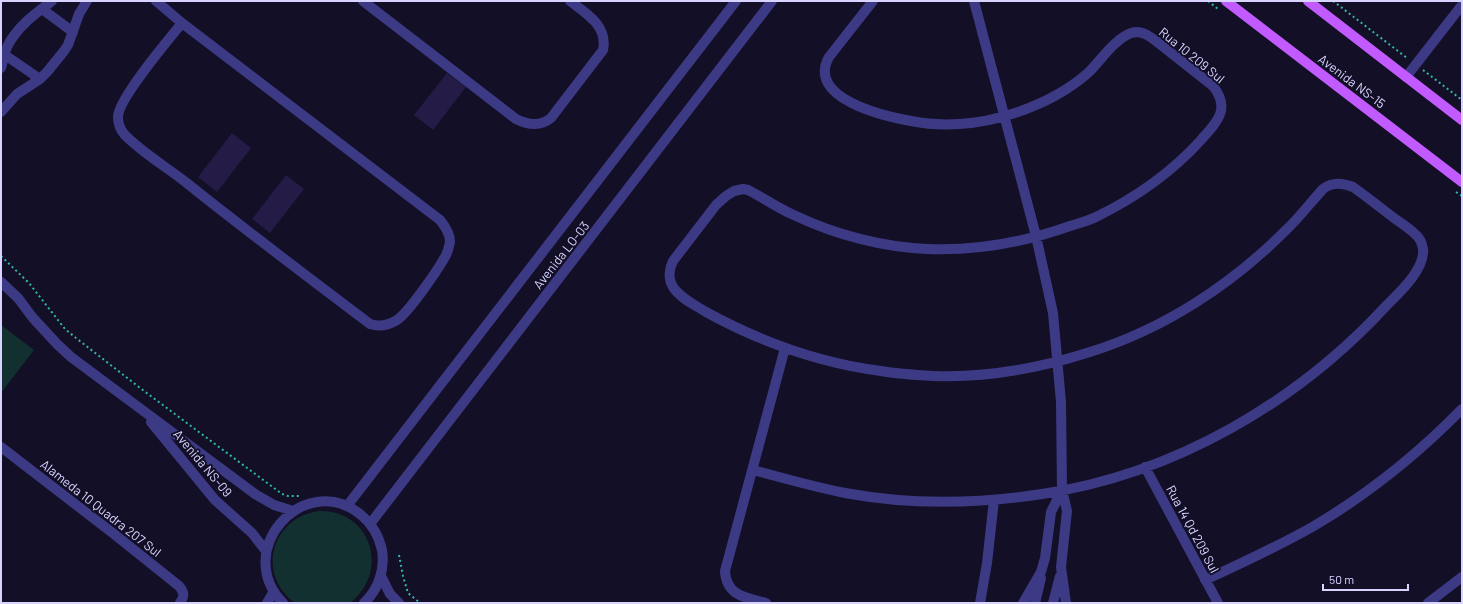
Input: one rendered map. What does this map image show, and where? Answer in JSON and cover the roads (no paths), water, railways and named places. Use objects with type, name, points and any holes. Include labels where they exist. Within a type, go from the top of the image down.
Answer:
[{"type":"main road","name":"Avenida NS-15","points":[[1226,1],[1462,182]]},
{"type":"main road","points":[[1308,1],[1462,120]]},
{"type":"street","points":[[1,68],[8,45],[24,24],[52,1]]},
{"type":"street","points":[[1,112],[17,94],[40,79],[64,51],[73,32],[79,14],[87,1]]},
{"type":"street","points":[[156,1],[182,23],[440,220],[446,228],[450,239],[446,256],[413,302],[396,321],[381,325],[370,324],[225,214],[143,150],[123,132],[118,119],[121,106],[161,48],[182,23]]},
{"type":"street","points":[[363,1],[516,119],[525,124],[535,125],[544,123],[552,118],[603,50],[604,37],[600,27],[592,18],[570,1]]},
{"type":"street","name":"Avenida LO-03","points":[[347,506],[736,1]]},
{"type":"street","name":"Avenida LO-03","points":[[370,524],[772,1]]},
{"type":"street","points":[[873,1],[828,60],[825,74],[827,82],[832,89],[839,95],[855,104],[875,112],[910,121],[932,124],[959,124],[1004,116]]},
{"type":"street","points":[[974,1],[1036,236],[1048,288],[1055,335],[1061,413],[1062,490],[1067,517],[1062,567],[1053,603]]},
{"type":"street","points":[[1406,77],[1462,5]]},
{"type":"street","points":[[42,9],[73,32]]},
{"type":"street","name":"Rua 10 209 Sul","points":[[1004,116],[1030,107],[1063,92],[1089,71],[1125,36],[1137,32],[1147,35],[1204,78],[1220,95],[1221,112],[1215,124],[1179,162],[1156,180],[1137,194],[1095,217],[1036,236]]},
{"type":"street","points":[[5,55],[40,79]]},
{"type":"street","points":[[753,470],[831,490],[879,498],[939,502],[994,500],[1044,494],[1102,481],[1145,467],[1201,444],[1244,421],[1293,389],[1334,358],[1382,310],[1418,268],[1422,260],[1423,250],[1421,242],[1417,236],[1353,187],[1340,184],[1328,185],[1271,245],[1241,271],[1176,314],[1136,335],[1101,349],[1058,361],[1006,372],[963,375],[935,376],[880,371],[785,348],[739,329],[693,304],[675,289],[670,281],[669,269],[672,261],[716,205],[734,191],[743,189],[748,190],[794,216],[815,225],[862,239],[910,248],[974,248],[1001,244],[1036,236]]},
{"type":"street","name":"Avenida NS-09","points":[[1,282],[18,298],[33,318],[57,344],[77,362],[255,494],[280,508],[293,511]]},
{"type":"street","points":[[766,603],[746,598],[734,592],[728,585],[725,576],[725,568],[753,470],[785,348]]},
{"type":"street","name":"Avenida NS-09","points":[[138,408],[165,438],[187,468],[215,500],[252,533],[266,551]]},
{"type":"street","points":[[1205,580],[1266,552],[1315,526],[1403,464],[1433,438],[1462,409]]},
{"type":"street","name":"Alameda 10 Quadra 207 Sul","points":[[1,447],[176,583],[184,592],[184,597],[180,603]]},
{"type":"street","name":"Rua 14 Qd 209 Sul","points":[[1145,467],[1218,603]]},
{"type":"street","points":[[1035,603],[1043,566],[1050,515],[1052,508],[1062,490]]},
{"type":"street","points":[[980,603],[987,564],[994,500]]},
{"type":"street","points":[[283,603],[274,591],[265,564],[266,551],[271,535],[284,518],[293,511],[306,505],[319,502],[347,506],[357,512],[370,524],[378,537],[383,562],[381,576],[374,591],[364,603]]},
{"type":"street","points":[[1023,603],[1039,576],[1043,566]]},
{"type":"street","points":[[1062,567],[1066,603]]},
{"type":"street","points":[[381,576],[388,591],[399,603]]},
{"type":"street","points":[[1428,603],[1462,577]]},
{"type":"street","points":[[267,603],[274,591]]}]
